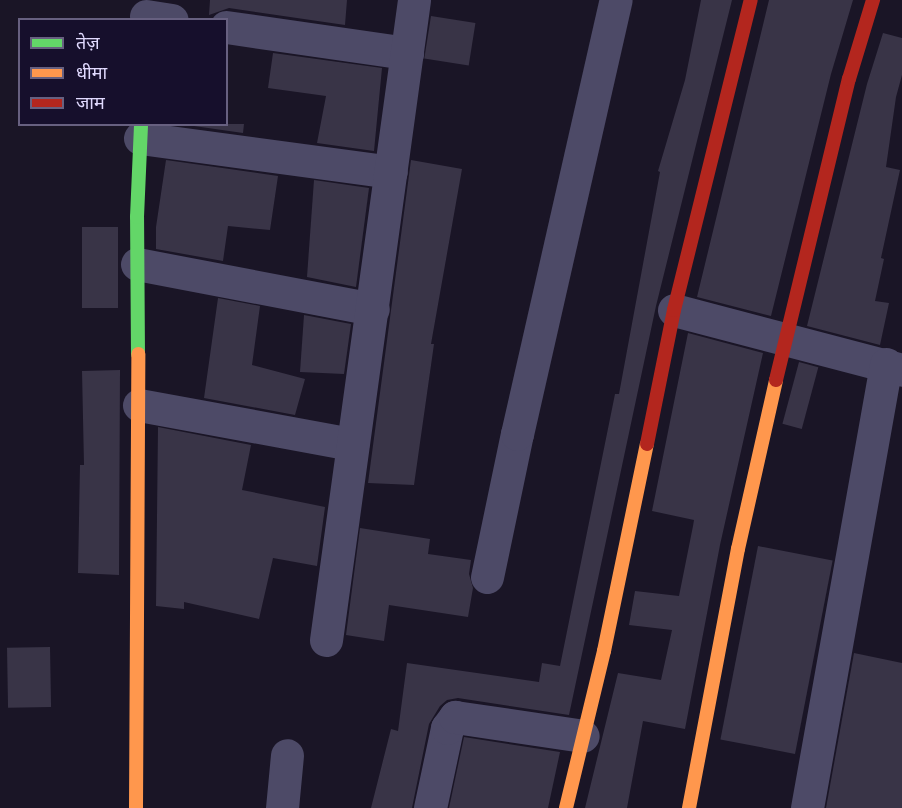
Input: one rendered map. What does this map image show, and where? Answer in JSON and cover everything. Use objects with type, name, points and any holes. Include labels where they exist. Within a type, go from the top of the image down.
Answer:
[{"type":"street","points":[[326,639],[414,0]]},
{"type":"street","points":[[487,577],[517,434],[616,0]]},
{"type":"street","points":[[566,808],[604,651],[674,310],[751,0]]},
{"type":"street","points":[[689,808],[738,549],[785,338],[849,79],[873,0]]},
{"type":"street","points":[[228,27],[407,53]]},
{"type":"street","points":[[136,808],[139,405],[137,264],[140,131],[391,172]]},
{"type":"street","points":[[137,264],[373,309]]},
{"type":"street","points":[[674,310],[894,367],[807,808]]},
{"type":"street","points":[[139,405],[352,444]]},
{"type":"street","points":[[430,808],[447,728],[455,717],[583,736]]},
{"type":"street","points":[[282,808],[287,755]]},
{"type":"building","points":[[210,0],[347,0],[345,25],[229,8],[209,15]]},
{"type":"building","points":[[701,0],[732,0],[656,306],[569,715],[458,698],[447,700],[440,706],[429,724],[412,808],[371,808],[391,729],[398,731],[407,663],[539,682],[542,663],[560,666],[615,394],[619,394],[660,172],[658,171],[685,80]]},
{"type":"building","points":[[769,0],[853,0],[831,74],[771,316],[697,297]]},
{"type":"building","points":[[431,16],[475,23],[469,66],[424,58]]},
{"type":"building","points":[[883,33],[902,38],[902,75],[896,97],[886,167],[900,170],[881,258],[884,259],[875,301],[889,303],[880,345],[807,326],[867,84]]},
{"type":"building","points":[[273,53],[382,68],[374,151],[317,143],[326,96],[268,88]]},
{"type":"building","points":[[244,124],[243,133],[194,126]]},
{"type":"building","points":[[166,160],[278,176],[270,230],[228,226],[223,261],[156,249],[156,227]]},
{"type":"building","points":[[411,160],[462,169],[431,344],[434,344],[414,485],[368,483]]},
{"type":"building","points":[[314,180],[369,188],[356,287],[307,277]]},
{"type":"building","points":[[82,227],[118,227],[118,308],[82,308]]},
{"type":"building","points":[[218,298],[260,306],[252,365],[305,379],[295,415],[204,398]]},
{"type":"building","points":[[304,315],[351,324],[344,374],[300,372]]},
{"type":"building","points":[[688,333],[763,353],[720,545],[685,729],[643,721],[627,808],[585,808],[618,673],[661,680],[672,630],[629,625],[635,591],[679,596],[694,520],[652,511]]},
{"type":"building","points":[[799,362],[818,367],[802,429],[782,424]]},
{"type":"building","points":[[120,370],[119,575],[78,573],[80,465],[84,465],[82,371]]},
{"type":"building","points":[[158,427],[251,445],[242,490],[325,507],[317,566],[273,558],[259,619],[184,602],[184,609],[156,606]]},
{"type":"building","points":[[360,528],[430,539],[428,554],[471,560],[469,574],[473,588],[468,617],[389,605],[384,641],[346,635]]},
{"type":"building","points":[[758,546],[833,561],[795,754],[720,739]]},
{"type":"building","points":[[50,647],[51,707],[8,708],[7,648]]},
{"type":"building","points":[[854,653],[902,663],[902,808],[826,808]]},
{"type":"building","points":[[464,737],[560,752],[548,808],[449,808]]},
{"type":"traffic: fast","points":[[138,354],[137,217],[141,126]]},
{"type":"traffic: slow","points":[[136,808],[138,354]]},
{"type":"traffic: slow","points":[[689,808],[738,549],[776,380]]},
{"type":"traffic: slow","points":[[566,808],[604,651],[647,444]]},
{"type":"traffic: jam","points":[[647,444],[674,310],[751,0]]},
{"type":"traffic: jam","points":[[776,380],[849,79],[873,0]]}]
